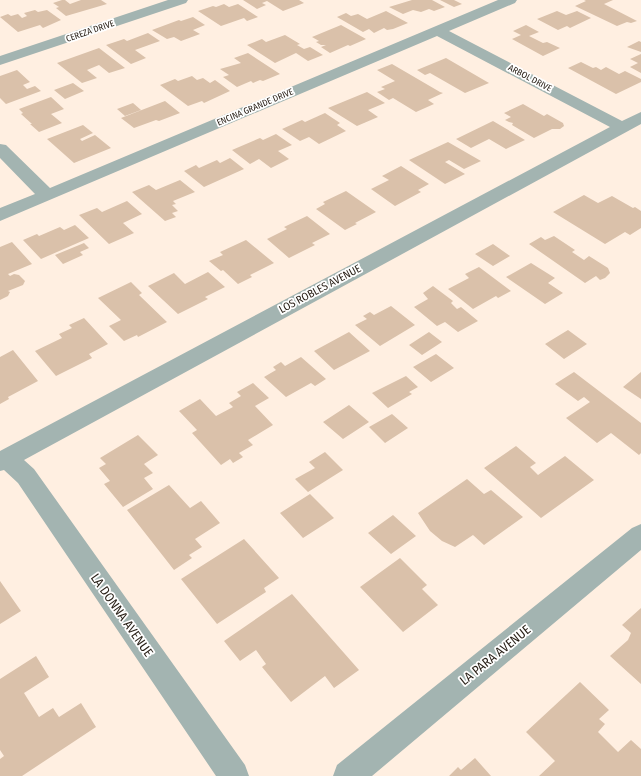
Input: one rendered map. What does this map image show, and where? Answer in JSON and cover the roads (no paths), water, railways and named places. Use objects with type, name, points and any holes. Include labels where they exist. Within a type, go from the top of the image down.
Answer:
[{"type":"street","name":"CEREZA DRIVE","points":[[0,61],[181,0]]},
{"type":"street","name":"ENCINA GRANDE DRIVE","points":[[0,215],[510,0]]},
{"type":"street","name":"ARBOL DRIVE","points":[[437,30],[622,127]]},
{"type":"street","name":"LOS ROBLES AVENUE","points":[[4,460],[641,117]]},
{"type":"street","points":[[0,149],[47,195]]},
{"type":"street","name":"LA DONNA AVENUE","points":[[4,460],[26,476],[234,776]]},
{"type":"street","name":"LA PARA AVENUE","points":[[348,776],[641,535]]}]
